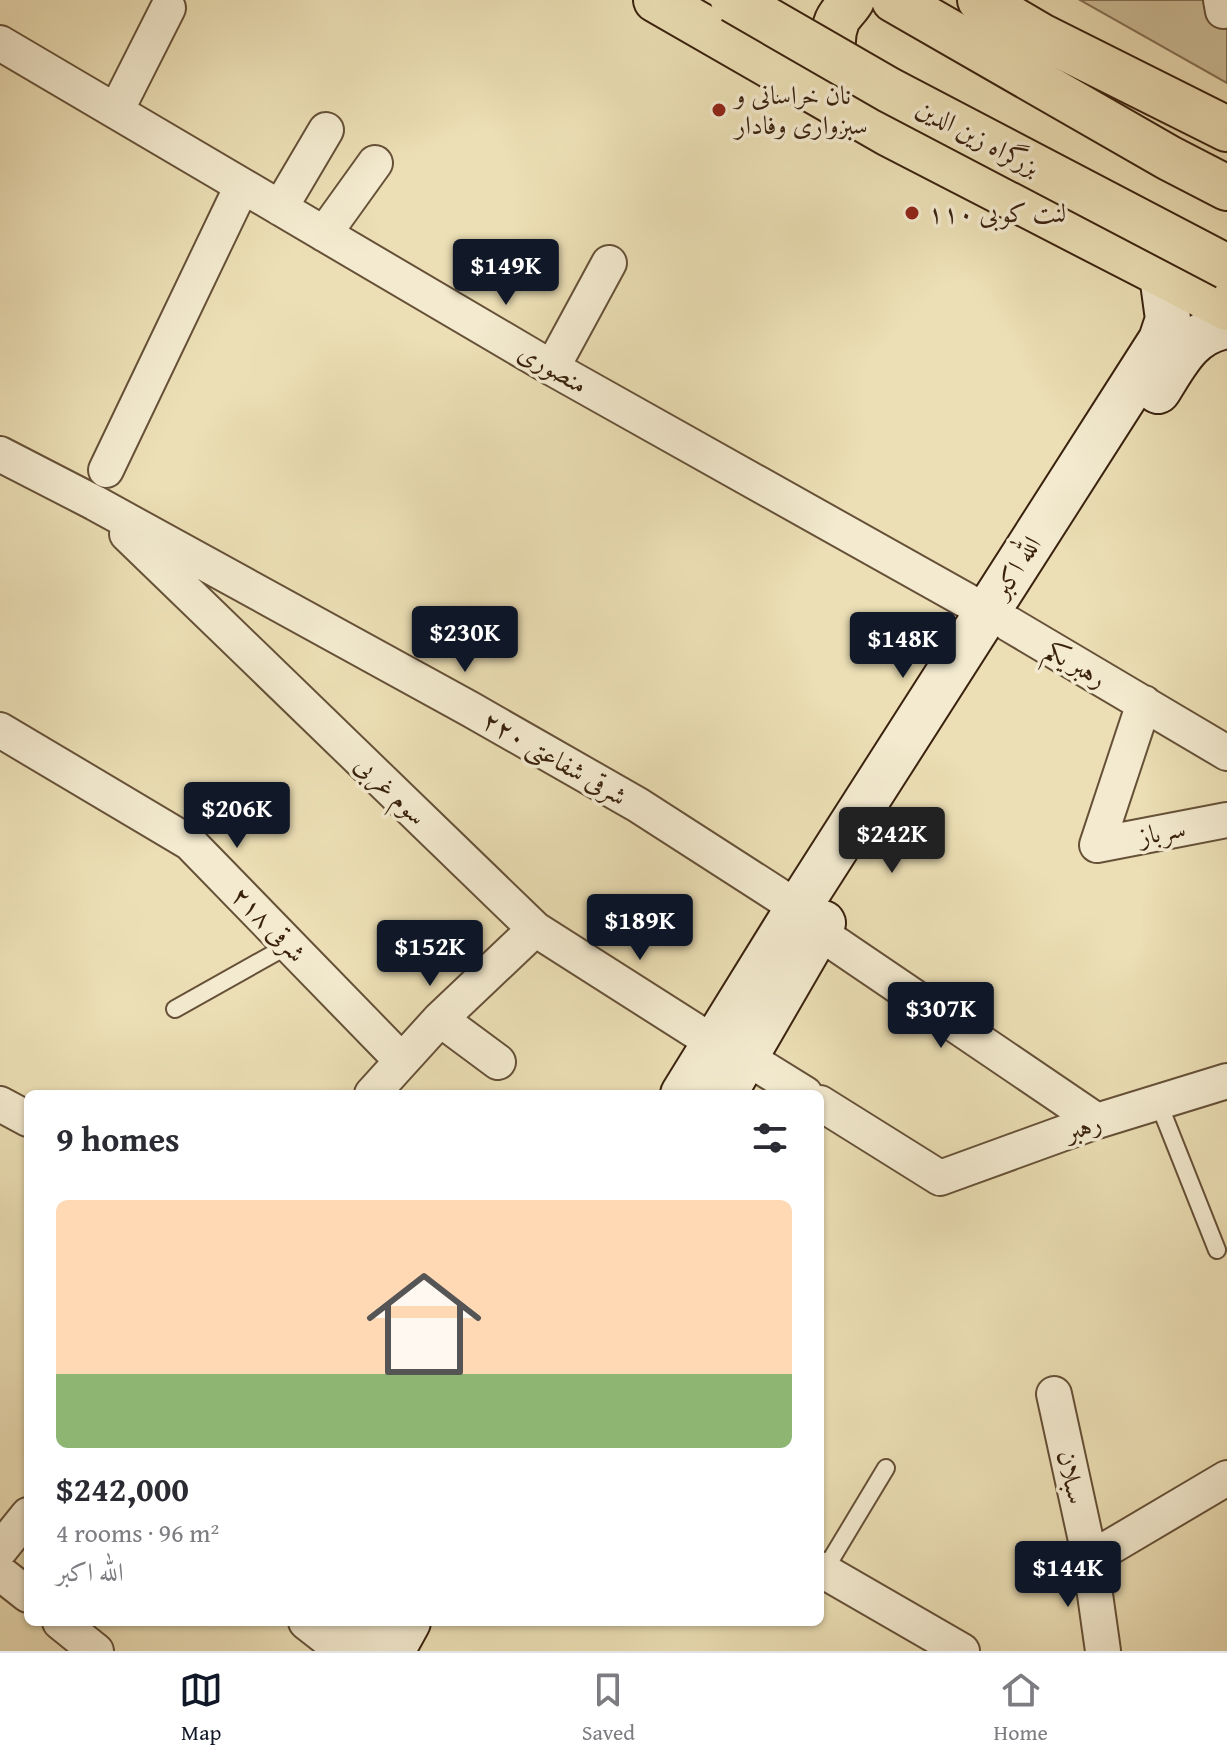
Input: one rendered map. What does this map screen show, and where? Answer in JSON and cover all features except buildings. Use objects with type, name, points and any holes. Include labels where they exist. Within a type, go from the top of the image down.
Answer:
[{"type":"main road","points":[[656,0],[889,134],[1227,308]]},
{"type":"main road","name":"بزرگراه زین الدین","points":[[733,0],[889,90],[1227,267]]},
{"type":"main road","points":[[852,0],[837,22],[833,47],[836,73],[851,98],[889,134]]},
{"type":"main road","points":[[894,0],[1227,188]]},
{"type":"main road","points":[[980,0],[1041,36],[1227,129]]},
{"type":"main road","name":"الله اکبر","points":[[689,1090],[728,1065],[808,920],[998,618],[1161,340],[1168,319],[1162,275]]},
{"type":"main road","points":[[998,618],[1183,352],[1198,335],[1227,326]]},
{"type":"main road","points":[[349,1651],[364,1626]]},
{"type":"main road","points":[[392,1651],[406,1626]]},
{"type":"street","points":[[116,111],[168,8]]},
{"type":"street","name":"منصوری","points":[[0,43],[552,368],[998,618]]},
{"type":"street","points":[[280,208],[326,130]]},
{"type":"street","points":[[324,234],[375,163]]},
{"type":"street","points":[[106,470],[242,186]]},
{"type":"street","points":[[552,368],[609,263]]},
{"type":"street","name":"۲۲۰ شرقی شفاعتی","points":[[0,454],[95,503],[625,797],[1097,1121]]},
{"type":"street","name":"سوم غربی","points":[[95,503],[535,929],[728,1065],[794,1090]]},
{"type":"street","name":"رهبر یکم","points":[[998,618],[1227,753]]},
{"type":"street","name":"سرباز","points":[[1144,703],[1097,845],[1227,820]]},
{"type":"street","name":"۲۱۸ شرقی","points":[[0,730],[190,843],[402,1061]]},
{"type":"street","points":[[376,1090],[440,1019],[535,929]]},
{"type":"street","points":[[440,1019],[498,1062]]},
{"type":"street","name":"رهبر","points":[[824,1106],[940,1178],[1097,1121],[1227,1081]]},
{"type":"street","points":[[0,1104],[24,1117]]},
{"type":"street","name":"سبلان","points":[[1054,1394],[1090,1559]]},
{"type":"street","points":[[1103,1651],[1090,1559],[1227,1478]]},
{"type":"street","points":[[0,1550],[24,1520]]},
{"type":"street","points":[[824,1571],[962,1651]]},
{"type":"street","points":[[0,1573],[24,1592]]},
{"type":"street","points":[[65,1626],[96,1651]]},
{"type":"street","points":[[311,1626],[343,1651]]},
{"type":"lane","points":[[175,1009],[289,945]]},
{"type":"lane","points":[[1159,1104],[1217,1250]]},
{"type":"lane","points":[[824,1567],[886,1468]]},
{"type":"shaded area","points":[[1080,0],[1210,0],[1227,14],[1227,83]]},
{"type":"place","name":"نان خراسانی و سبزواری وفادار","points":[[719,110]]},
{"type":"place","name":"لنت کوبی ۱۱۰","points":[[912,213]]}]
